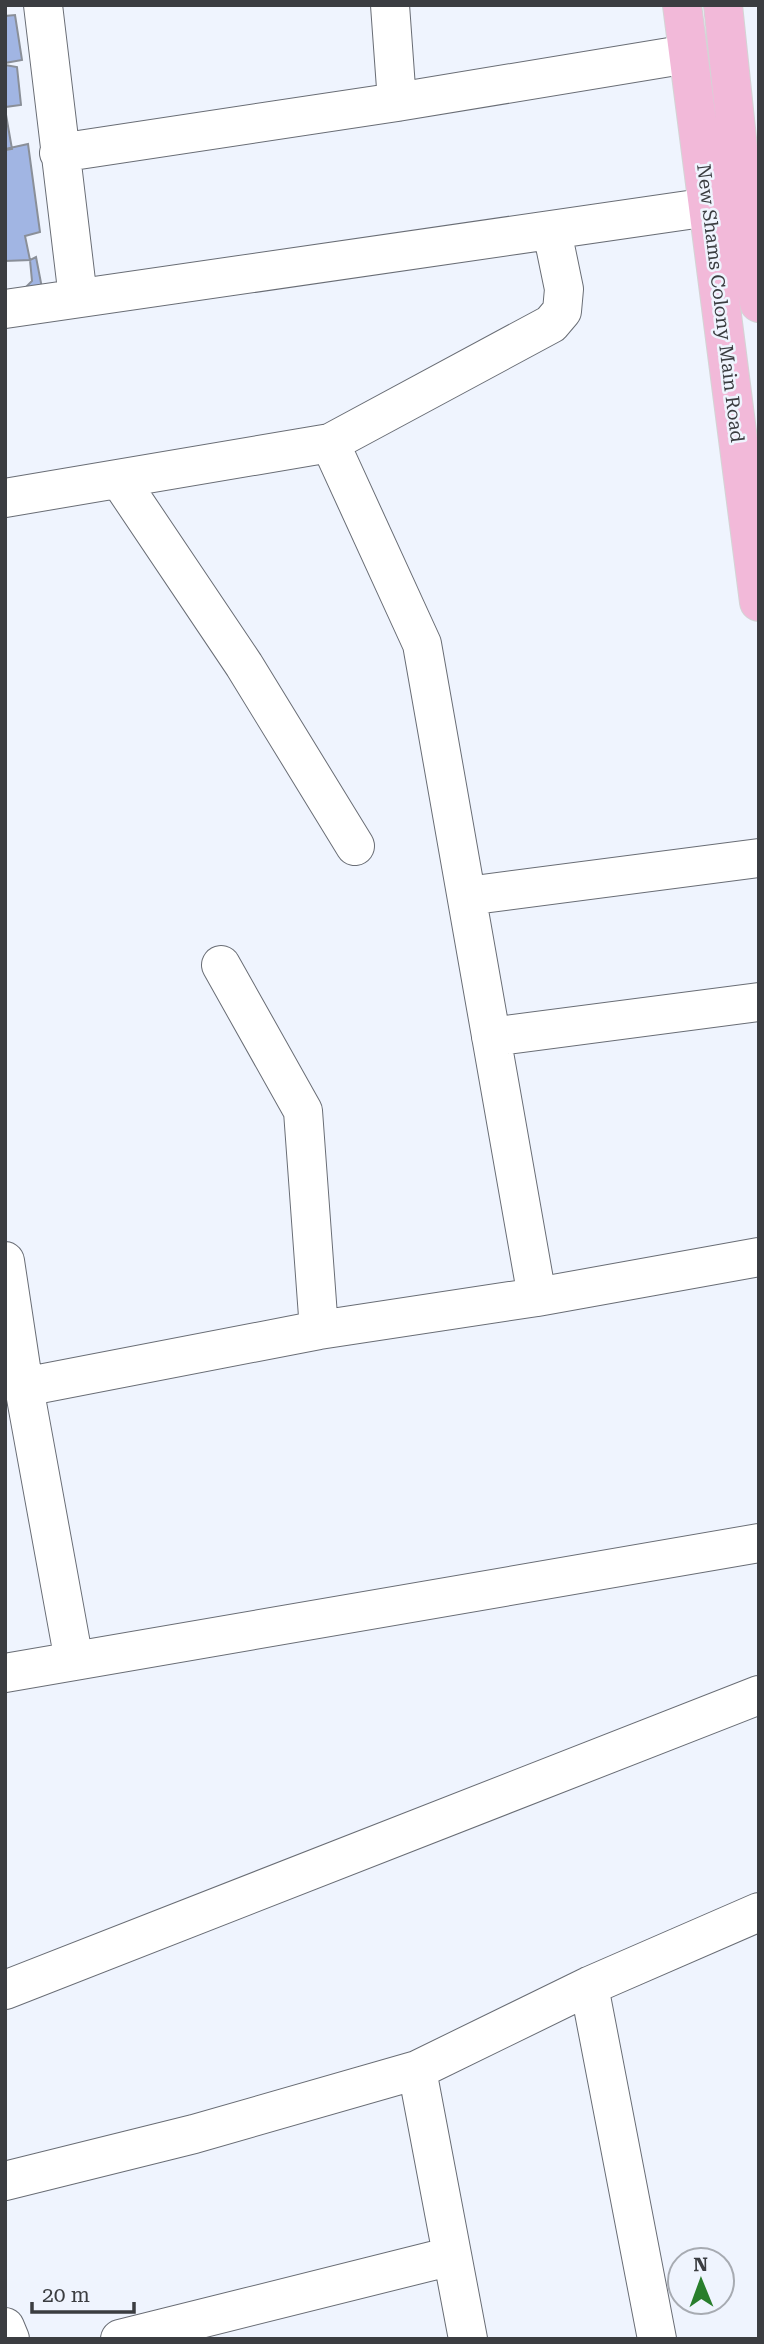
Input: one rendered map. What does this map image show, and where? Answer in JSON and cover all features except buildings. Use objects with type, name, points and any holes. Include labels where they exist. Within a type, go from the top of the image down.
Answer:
[{"type":"main road","name":"New Shams Colony Main Road","points":[[682,5],[759,602]]},
{"type":"main road","name":"New Shams Colony Main Road","points":[[723,5],[744,205],[759,303]]},
{"type":"street","points":[[43,5],[78,298]]},
{"type":"street","points":[[390,5],[397,102]]},
{"type":"street","points":[[59,153],[397,102],[688,54]]},
{"type":"street","points":[[5,309],[709,207]]},
{"type":"street","points":[[5,498],[330,443],[551,324],[562,312],[564,289],[552,231]]},
{"type":"street","points":[[330,443],[422,644],[537,1297]]},
{"type":"street","points":[[119,479],[244,664],[355,846]]},
{"type":"street","points":[[467,896],[759,858]]},
{"type":"street","points":[[221,965],[303,1111],[319,1330]]},
{"type":"street","points":[[491,1037],[759,1002]]},
{"type":"street","points":[[24,1387],[319,1330],[537,1297],[759,1257]]},
{"type":"street","points":[[5,1261],[24,1387],[74,1661]]},
{"type":"street","points":[[5,1673],[759,1543]]},
{"type":"street","points":[[5,1990],[759,1695]]},
{"type":"street","points":[[5,2181],[194,2134],[417,2070],[589,1986],[759,1912]]},
{"type":"street","points":[[589,1986],[657,2339]]},
{"type":"street","points":[[417,2070],[468,2339]]},
{"type":"street","points":[[120,2339],[452,2256]]},
{"type":"street","points":[[5,2327],[10,2339]]}]
